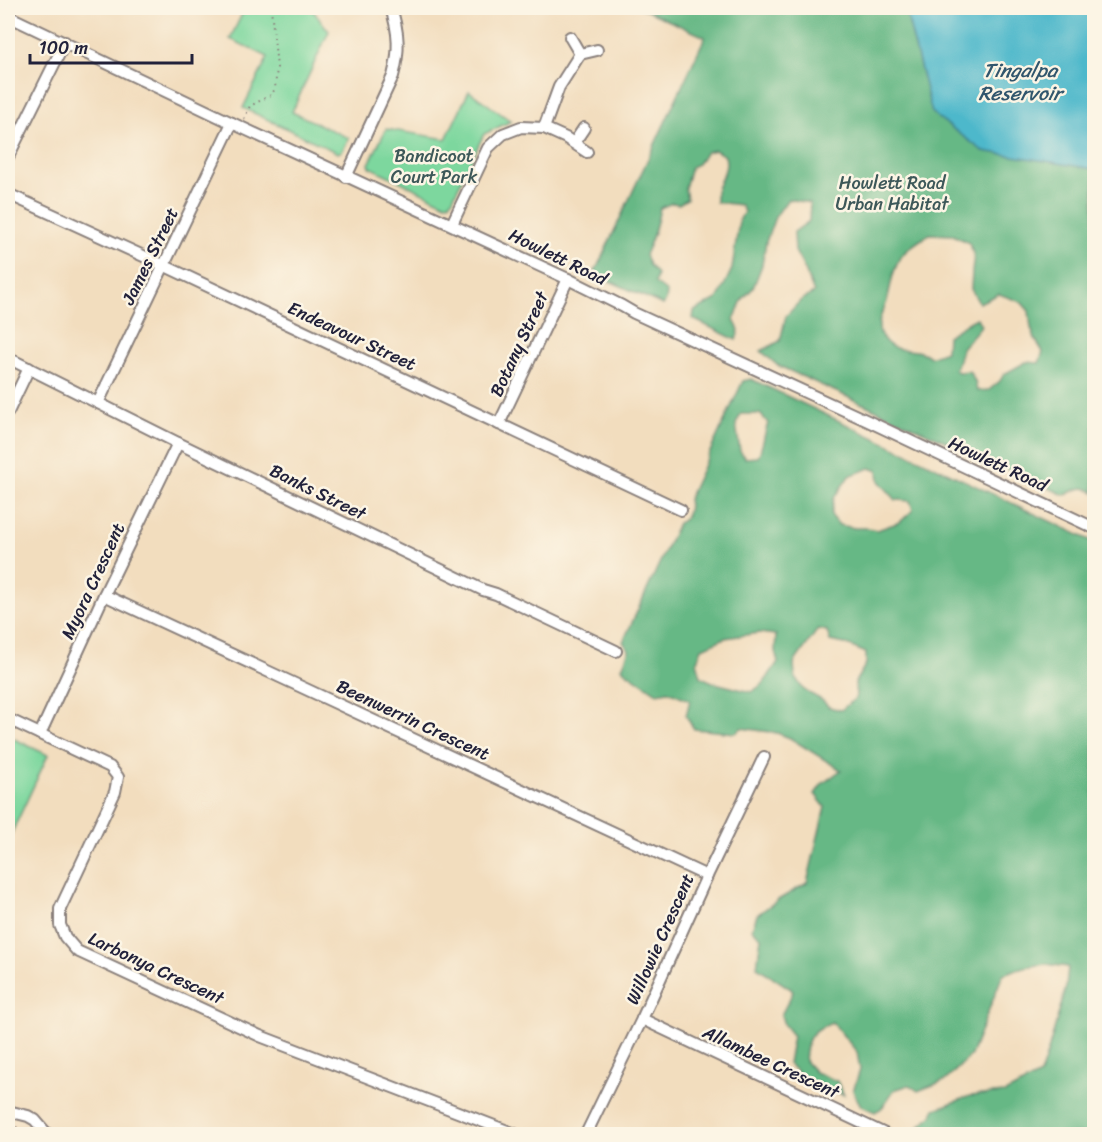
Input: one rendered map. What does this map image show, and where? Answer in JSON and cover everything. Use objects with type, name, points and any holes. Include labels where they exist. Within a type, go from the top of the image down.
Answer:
[{"type":"street","points":[[346,177],[393,76],[397,62],[397,26],[391,8]]},
{"type":"street","name":"Howlett Road","points":[[8,16],[346,177],[568,279],[634,313],[1095,528]]},
{"type":"street","points":[[570,37],[580,54]]},
{"type":"street","points":[[8,157],[64,42]]},
{"type":"street","points":[[544,128],[559,87],[580,54],[597,50]]},
{"type":"street","name":"James Street","points":[[98,403],[163,265],[236,125]]},
{"type":"street","points":[[452,224],[488,148],[503,134],[521,127],[544,128],[566,138],[587,152]]},
{"type":"street","points":[[574,143],[584,128]]},
{"type":"street","name":"Endeavour Street","points":[[8,194],[681,510]]},
{"type":"street","name":"Botany Street","points":[[499,424],[568,279]]},
{"type":"street","name":"Banks Street","points":[[8,358],[483,590],[616,651]]},
{"type":"street","points":[[8,412],[28,368]]},
{"type":"street","name":"Myora Crescent","points":[[40,735],[104,595],[178,443]]},
{"type":"street","name":"Beenwerrin Crescent","points":[[104,595],[707,876]]},
{"type":"street","name":"Larbonya Crescent","points":[[8,719],[110,767],[118,777],[115,792],[60,909],[60,925],[65,937],[77,951],[260,1035],[515,1134]]},
{"type":"street","name":"Willowie Crescent","points":[[586,1134],[764,757]]},
{"type":"street","name":"Allambee Crescent","points":[[642,1019],[885,1134]]},
{"type":"street","points":[[8,1111],[28,1116],[47,1134]]},
{"type":"path","points":[[236,125],[250,106],[271,95],[275,88],[277,67],[271,8]]},
{"type":"green space","points":[[245,8],[311,8],[329,31],[292,112],[349,138],[342,151],[338,153],[243,108],[268,57],[230,39]]},
{"type":"green space","name":"Howlett Road Urban Habitat","points":[[641,8],[905,8],[933,114],[1060,162],[1094,169],[1094,493],[1083,488],[1064,495],[777,365],[761,351],[780,341],[786,316],[801,300],[814,293],[795,251],[794,232],[809,221],[810,203],[788,199],[775,217],[753,288],[742,300],[734,320],[739,330],[736,340],[693,319],[694,311],[717,299],[732,269],[739,221],[744,212],[741,205],[716,202],[717,187],[725,171],[726,162],[725,156],[715,150],[706,152],[698,164],[691,167],[685,188],[687,199],[679,204],[672,203],[660,208],[645,255],[649,265],[657,274],[655,283],[667,292],[663,305],[594,274],[705,37]],"holes":[[[930,234],[953,235],[969,243],[974,255],[971,289],[979,303],[999,294],[1021,302],[1029,311],[1031,328],[1043,352],[1039,363],[1026,362],[1004,374],[1000,381],[989,390],[977,391],[975,381],[969,371],[958,372],[955,369],[962,348],[981,326],[977,318],[947,336],[946,351],[930,357],[919,352],[891,346],[883,339],[880,331],[880,320],[901,257],[910,247]]]},
{"type":"green space","name":"Bandicoot Court Park","points":[[469,91],[511,121],[484,134],[451,202],[446,204],[370,167],[369,164],[386,129],[446,139]]},
{"type":"green space","points":[[751,379],[1094,542],[1094,1134],[922,1134],[914,1132],[932,1115],[935,1109],[970,1096],[1005,1093],[1040,1075],[1066,987],[1068,967],[1046,964],[1024,967],[1003,974],[971,1055],[946,1080],[918,1091],[909,1085],[894,1090],[882,1108],[875,1112],[861,1106],[853,1091],[860,1070],[857,1052],[832,1022],[818,1029],[811,1036],[805,1061],[815,1072],[837,1081],[844,1095],[804,1079],[788,1063],[793,1036],[784,1025],[781,1015],[793,992],[757,967],[761,937],[752,929],[757,915],[807,883],[825,807],[815,794],[822,784],[841,770],[790,738],[777,733],[741,728],[736,733],[694,729],[686,716],[690,700],[668,691],[657,693],[622,668],[629,650],[623,642],[678,523],[686,516],[689,506],[688,499],[743,381]],"holes":[[[741,414],[760,414],[768,423],[758,457],[745,458],[740,451],[736,424]],[[870,468],[878,471],[879,481],[896,500],[910,501],[913,510],[900,522],[877,530],[839,525],[831,515],[834,498],[849,476]],[[818,629],[827,631],[830,641],[845,644],[866,653],[866,664],[855,682],[856,698],[841,710],[829,707],[803,689],[795,677],[794,663]],[[759,633],[776,635],[775,651],[778,662],[763,684],[751,692],[701,677],[697,661],[702,648],[725,638]]]},
{"type":"green space","points":[[8,736],[48,755],[8,841]]},
{"type":"water","name":"Tingalpa Reservoir","points":[[905,8],[1094,8],[1094,169],[983,151],[932,113]]}]
